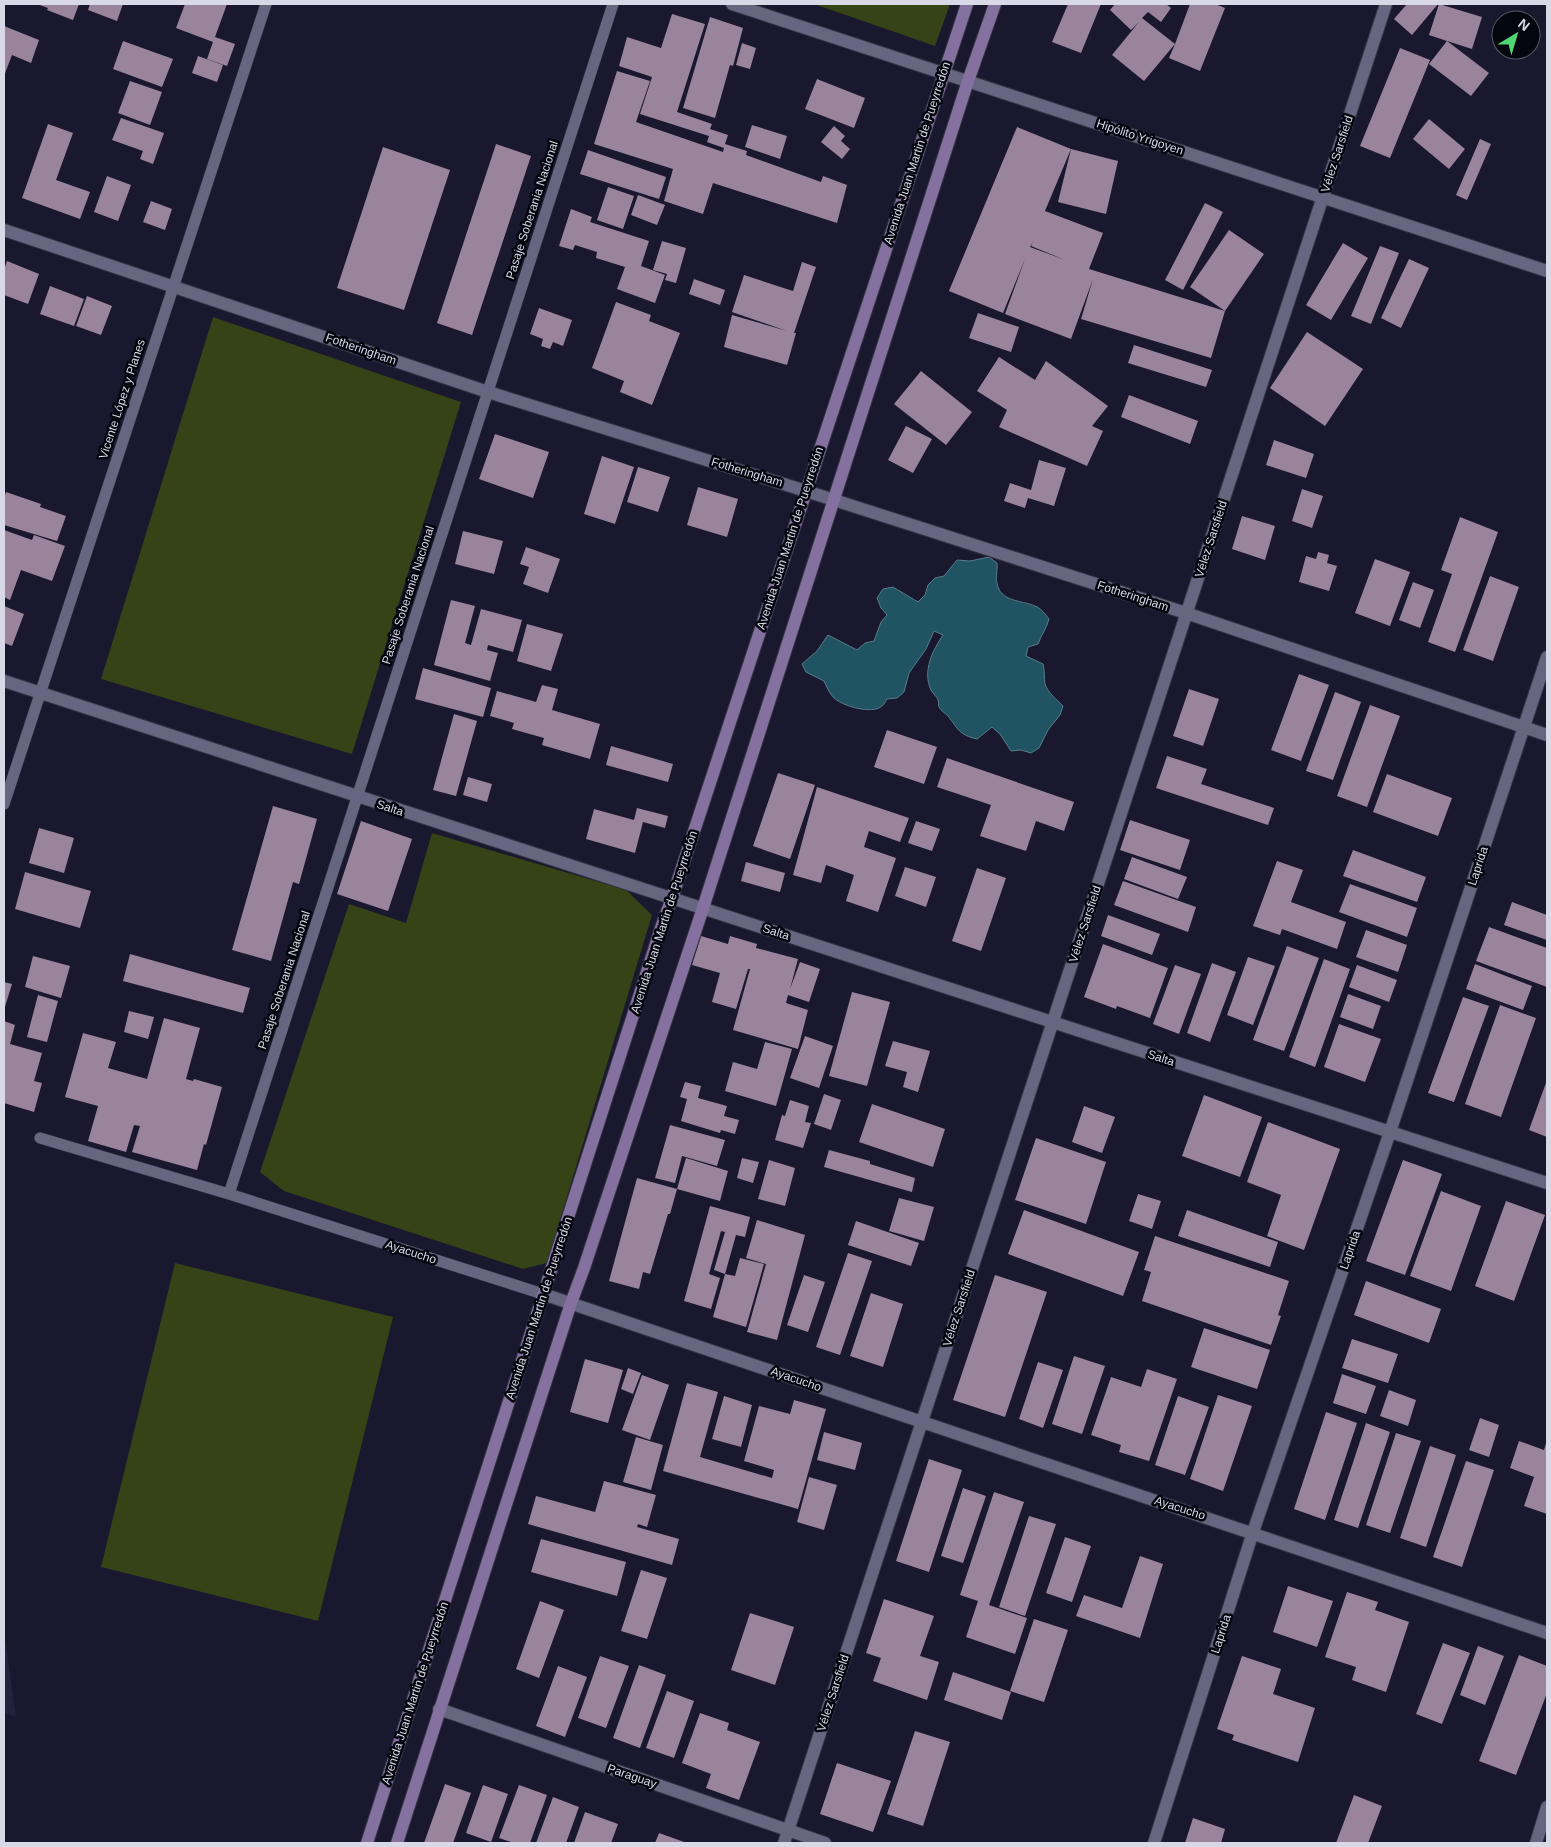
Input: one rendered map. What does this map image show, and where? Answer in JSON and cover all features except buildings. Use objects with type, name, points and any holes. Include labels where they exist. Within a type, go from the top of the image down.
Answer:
[{"type":"main road","name":"Avenida Juan Martin de Pueyrredón","points":[[367,1843],[662,925],[967,4]]},
{"type":"main road","points":[[397,1843],[571,1303],[703,908],[968,80],[995,4]]},
{"type":"street","name":"Hipólito Yrigoyen","points":[[732,4],[1547,271]]},
{"type":"street","name":"Vélez Sarsfield","points":[[784,1843],[1386,4]]},
{"type":"street","name":"Fotheringham","points":[[4,230],[488,392],[806,491],[1186,613],[1547,735]]},
{"type":"street","name":"Laprida","points":[[1154,1843],[1253,1532],[1390,1132],[1547,657]]},
{"type":"street","name":"Salta","points":[[4,681],[1547,1184]]},
{"type":"street","name":"Ayacucho","points":[[543,1294],[1547,1632]]},
{"type":"street","name":"Paraguay","points":[[439,1709],[825,1843]]},
{"type":"street","points":[[1536,1843],[1547,1807]]},
{"type":"lane","name":"Vicente López y Planes","points":[[4,804],[266,4]]},
{"type":"lane","name":"Pasaje Soberania Nacional","points":[[229,1194],[613,4]]},
{"type":"lane","name":"Ayacucho","points":[[40,1138],[229,1194],[543,1294]]},
{"type":"shaded area","points":[[4,1630],[16,1717],[4,1713]]},
{"type":"green space","points":[[814,4],[950,4],[935,46]]},
{"type":"green space","points":[[213,317],[461,402],[352,754],[101,679]]},
{"type":"green space","points":[[432,833],[626,890],[652,915],[547,1263],[523,1269],[284,1191],[260,1172],[349,904],[406,923]]},
{"type":"green space","points":[[175,1263],[393,1317],[318,1621],[101,1567]]},
{"type":"water","points":[[989,557],[997,563],[996,581],[1002,594],[1037,607],[1049,619],[1038,644],[1028,647],[1026,656],[1043,664],[1046,687],[1063,706],[1060,715],[1048,730],[1039,748],[1031,753],[1021,750],[1011,751],[1000,734],[992,727],[977,739],[966,736],[957,728],[940,708],[929,683],[928,668],[930,661],[943,635],[934,631],[926,649],[909,673],[904,692],[897,698],[887,699],[879,708],[869,710],[843,704],[832,696],[824,681],[806,672],[802,664],[817,651],[828,635],[857,650],[865,643],[874,641],[881,622],[887,615],[881,608],[877,598],[883,589],[893,587],[918,602],[925,595],[928,585],[935,578],[944,576],[957,560],[970,561]]}]
